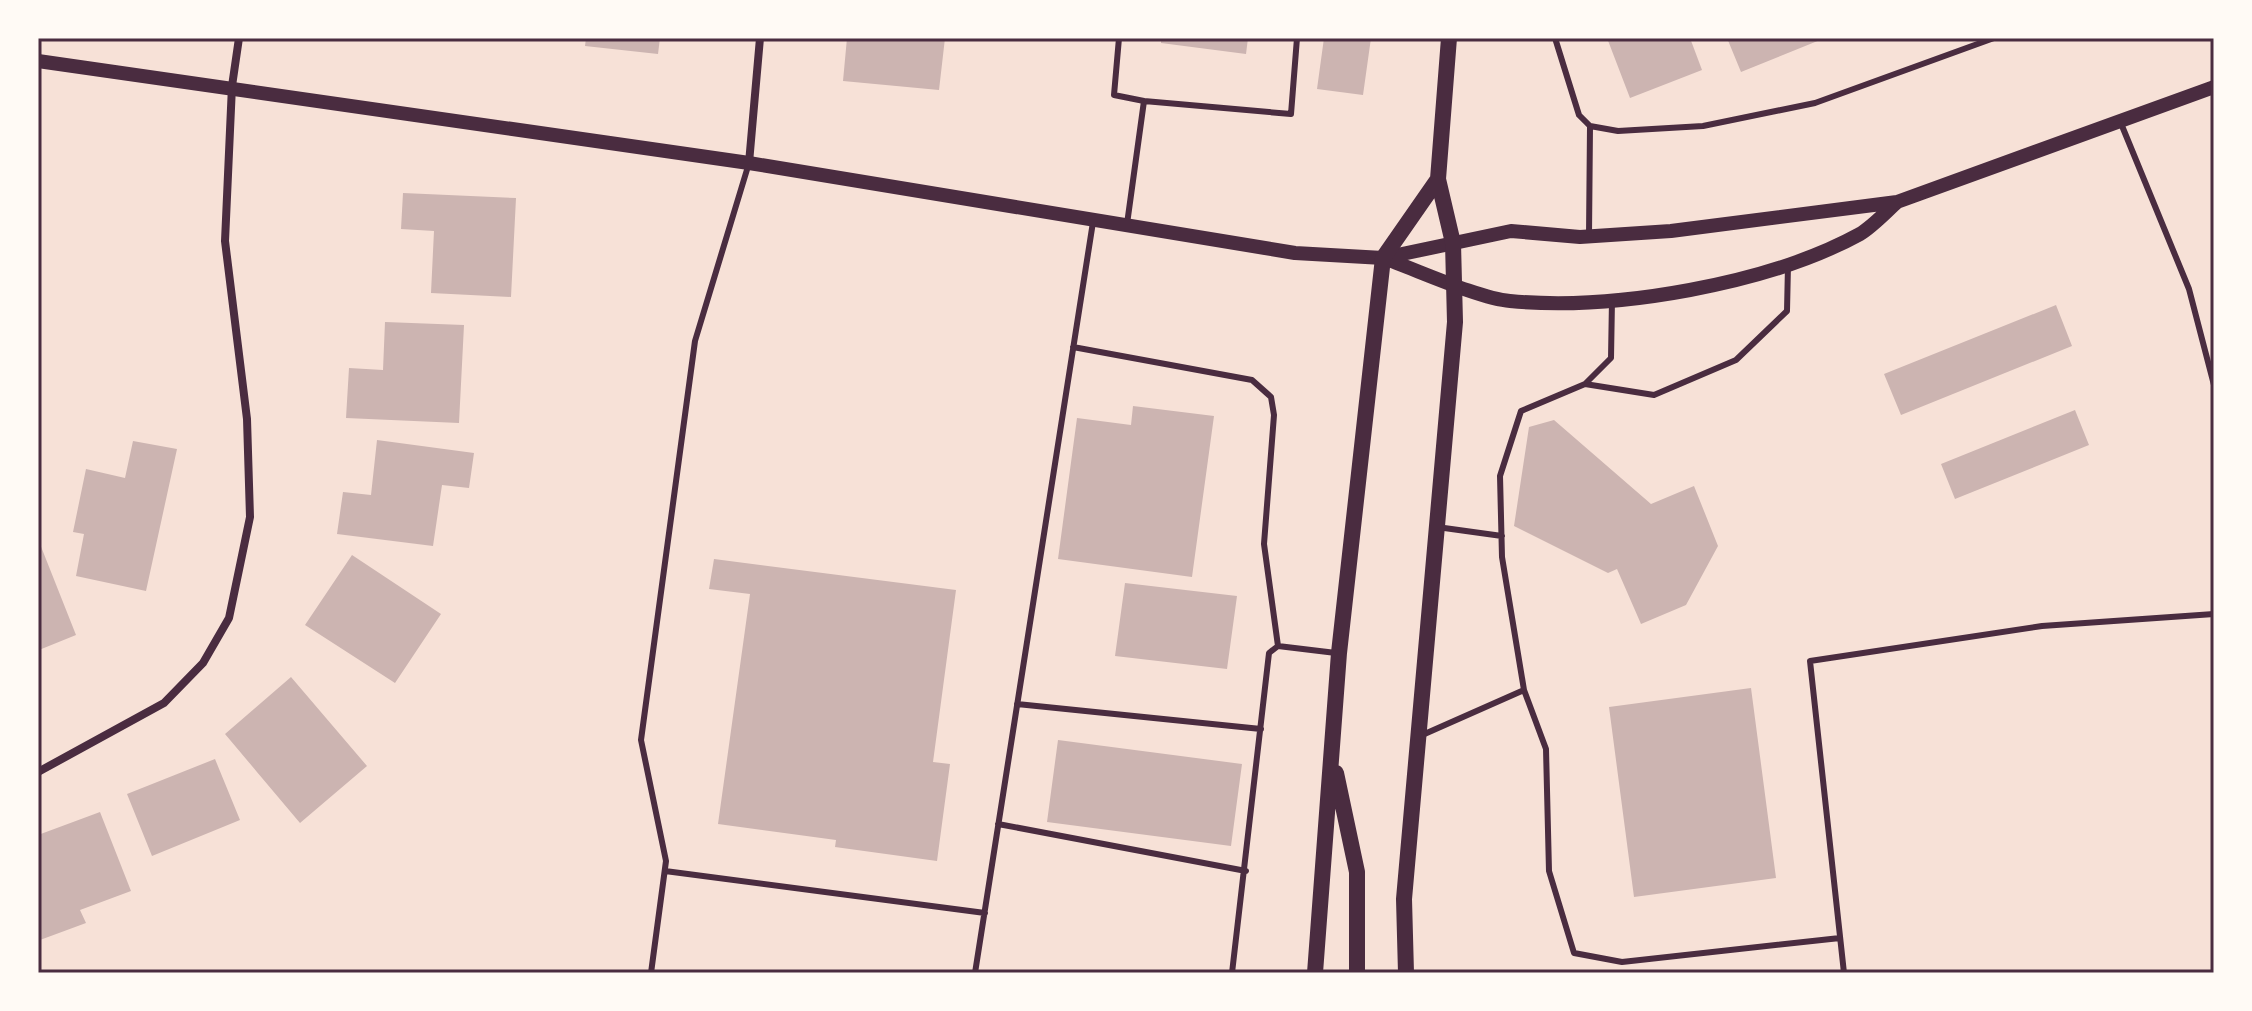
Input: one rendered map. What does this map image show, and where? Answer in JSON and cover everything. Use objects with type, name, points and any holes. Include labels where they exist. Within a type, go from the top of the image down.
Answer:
[{"type":"main road","points":[[1406,973],[1404,899],[1456,283],[1453,243],[1438,179],[1449,38]]},
{"type":"main road","points":[[1315,973],[1339,653],[1383,258],[1438,179]]},
{"type":"main road","points":[[1332,755],[1357,872],[1357,973]]},
{"type":"street","points":[[38,772],[164,703],[203,663],[229,618],[250,517],[247,419],[225,241],[232,86],[239,38]]},
{"type":"street","points":[[749,163],[760,38]]},
{"type":"street","points":[[38,61],[232,86],[749,163],[1295,253],[1383,258],[1511,231],[1589,236],[1731,226],[1897,202],[2214,87]]},
{"type":"street","points":[[1383,258],[1507,301],[1612,298],[1676,292],[1788,265],[1862,233],[1897,202]]},
{"type":"lane","points":[[1119,38],[1114,95],[1144,101],[1291,114],[1297,38]]},
{"type":"lane","points":[[1555,38],[1574,102],[1590,126],[1589,236]]},
{"type":"lane","points":[[1590,126],[1618,131],[1703,126],[1815,103],[1994,38]]},
{"type":"lane","points":[[1127,224],[1144,101]]},
{"type":"lane","points":[[2120,120],[2189,289],[2214,385]]},
{"type":"lane","points":[[651,973],[666,861],[641,740],[695,341],[749,163]]},
{"type":"lane","points":[[975,973],[1093,218]]},
{"type":"lane","points":[[1585,384],[1654,395],[1736,360],[1787,311],[1788,265]]},
{"type":"lane","points":[[1612,298],[1611,358],[1585,384],[1521,411],[1500,476],[1502,557],[1524,690],[1546,749],[1549,871],[1574,953],[1622,962],[1840,938]]},
{"type":"lane","points":[[1073,347],[1252,380],[1271,397],[1274,415],[1264,544],[1278,646]]},
{"type":"lane","points":[[1437,527],[1502,536]]},
{"type":"lane","points":[[1844,973],[1810,661],[2042,626],[2214,614]]},
{"type":"lane","points":[[1232,973],[1269,653],[1278,646],[1339,653]]},
{"type":"lane","points":[[1418,736],[1524,690]]},
{"type":"lane","points":[[1017,704],[1261,729]]},
{"type":"lane","points":[[998,824],[1246,871]]},
{"type":"lane","points":[[665,871],[985,913]]},
{"type":"building","points":[[586,38],[660,38],[658,54],[585,46]]},
{"type":"building","points":[[847,38],[945,38],[939,90],[843,81]]},
{"type":"building","points":[[1161,38],[1248,38],[1246,54],[1161,43]]},
{"type":"building","points":[[1324,38],[1371,38],[1363,95],[1317,89]]},
{"type":"building","points":[[1607,38],[1690,38],[1702,70],[1630,98]]},
{"type":"building","points":[[1727,38],[1825,38],[1741,72]]},
{"type":"building","points":[[403,193],[516,198],[511,297],[431,293],[434,231],[401,229]]},
{"type":"building","points":[[2056,305],[2072,346],[1901,415],[1884,374]]},
{"type":"building","points":[[385,322],[464,325],[459,423],[346,418],[349,368],[383,370]]},
{"type":"building","points":[[1133,406],[1214,416],[1192,577],[1058,559],[1077,418],[1131,425]]},
{"type":"building","points":[[2075,410],[2089,445],[1955,499],[1941,464]]},
{"type":"building","points":[[1554,420],[1651,504],[1694,486],[1718,546],[1686,605],[1641,624],[1617,569],[1608,573],[1514,526],[1529,427]]},
{"type":"building","points":[[377,440],[474,453],[469,488],[442,485],[433,546],[337,534],[343,492],[371,495]]},
{"type":"building","points":[[133,441],[177,449],[146,591],[76,576],[84,534],[73,532],[86,469],[125,478]]},
{"type":"building","points":[[38,539],[76,635],[39,650],[38,649]]},
{"type":"building","points":[[352,555],[441,614],[395,683],[305,625]]},
{"type":"building","points":[[714,559],[956,590],[933,762],[950,764],[937,861],[835,847],[836,840],[718,824],[750,594],[709,589]]},
{"type":"building","points":[[1125,583],[1237,596],[1227,669],[1115,656]]},
{"type":"building","points":[[291,677],[367,766],[300,823],[225,734]]},
{"type":"building","points":[[1751,688],[1776,878],[1634,897],[1609,707]]},
{"type":"building","points":[[1058,740],[1242,764],[1231,846],[1047,822]]},
{"type":"building","points":[[215,759],[240,820],[152,856],[127,794]]},
{"type":"building","points":[[100,812],[131,891],[80,910],[86,923],[40,940],[38,835]]}]
